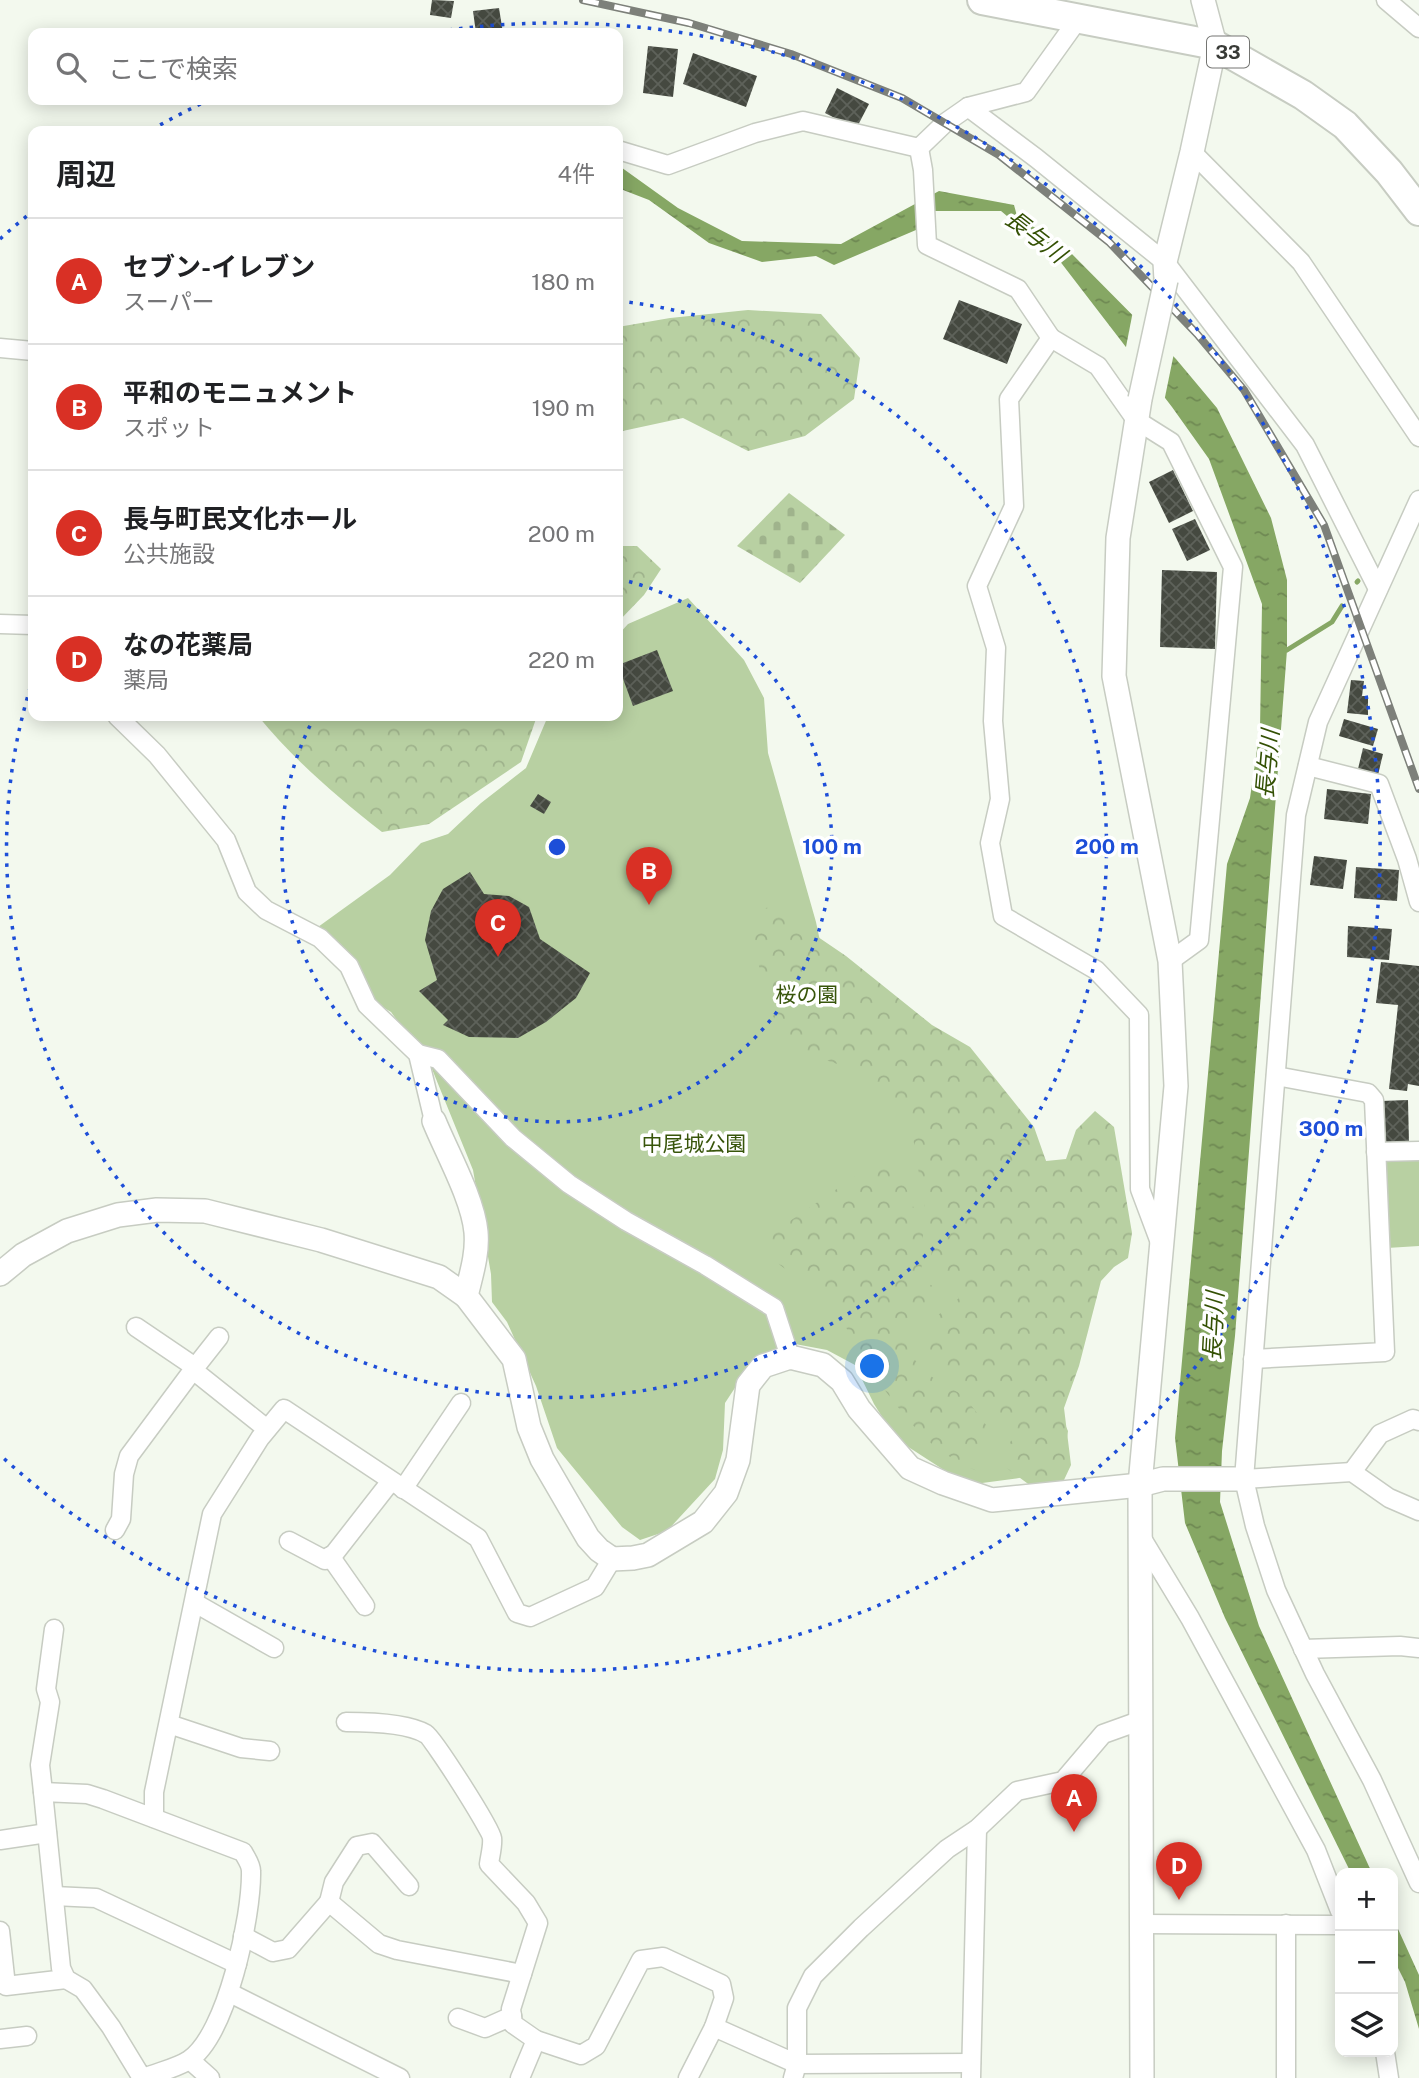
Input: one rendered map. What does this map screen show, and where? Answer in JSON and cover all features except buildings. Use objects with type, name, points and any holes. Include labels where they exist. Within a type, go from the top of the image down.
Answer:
[{"type":"main road","name":"33","points":[[982,0],[1074,12],[1215,45],[1303,95],[1345,125],[1389,172],[1419,211]]},
{"type":"street","points":[[1142,2078],[1140,1485],[1176,1086],[1170,961],[1114,676],[1118,538],[1138,409],[1215,45],[1203,0]]},
{"type":"street","points":[[1386,0],[1419,28]]},
{"type":"street","points":[[919,148],[945,123],[968,107],[1026,92],[1074,12]]},
{"type":"street","points":[[968,107],[1036,158],[1166,271],[1304,445],[1378,589]]},
{"type":"street","points":[[623,152],[668,165],[755,133],[803,121],[919,148]]},
{"type":"street","points":[[919,148],[927,245],[1018,289],[1051,338],[1098,366],[1171,442],[1233,567],[1199,940],[1170,961]]},
{"type":"street","points":[[1192,152],[1301,262],[1419,437]]},
{"type":"street","points":[[1051,338],[1009,399],[1014,506],[977,586],[996,648],[993,721],[1000,799],[990,844],[1003,916],[1096,970],[1139,1015],[1140,1189],[1161,1246]]},
{"type":"street","points":[[0,348],[28,351]]},
{"type":"street","points":[[1415,507],[1318,722],[1296,815],[1244,1479],[1255,1526],[1276,1590],[1303,1649],[1372,1780],[1419,1883]]},
{"type":"street","points":[[1415,507],[1419,531]]},
{"type":"street","points":[[0,624],[28,625]]},
{"type":"street","points":[[122,721],[157,755],[226,840],[247,892],[266,910],[320,938],[349,967],[367,1005],[418,1054],[438,1059],[513,1138],[569,1184],[626,1221],[705,1265],[774,1308],[790,1357]]},
{"type":"street","points":[[1308,766],[1379,784],[1407,859],[1419,902]]},
{"type":"street","points":[[418,1054],[434,1121],[470,1206],[476,1232],[475,1258],[466,1296]]},
{"type":"street","points":[[1254,1359],[1385,1352],[1374,1100],[1368,1093],[1276,1076]]},
{"type":"street","points":[[1376,1152],[1419,1151]]},
{"type":"street","points":[[0,1274],[23,1255],[67,1231],[118,1215],[157,1210],[205,1211],[321,1240],[439,1277],[466,1296],[514,1359],[529,1427],[542,1460],[588,1538],[612,1559],[648,1555],[703,1522],[726,1493],[738,1460],[748,1385],[763,1366],[790,1357],[823,1365],[842,1381],[880,1436],[910,1468],[992,1500],[1140,1485],[1163,1479],[1244,1479],[1352,1472],[1389,1498],[1419,1511]]},
{"type":"street","points":[[136,1327],[194,1368],[267,1429]]},
{"type":"street","points":[[115,1530],[121,1519],[124,1474],[129,1457],[219,1338]]},
{"type":"street","points":[[289,1541],[325,1560],[330,1556],[397,1485],[461,1403]]},
{"type":"street","points":[[154,1818],[154,1793],[212,1514],[267,1429],[284,1409],[478,1538],[516,1613],[530,1617],[596,1587],[612,1559]]},
{"type":"street","points":[[1352,1472],[1380,1434],[1413,1419],[1419,1421]]},
{"type":"street","points":[[1141,1536],[1190,1618],[1316,1850],[1335,1898]]},
{"type":"street","points":[[330,1556],[365,1606]]},
{"type":"street","points":[[195,1603],[274,1648]]},
{"type":"street","points":[[43,1791],[87,1794],[154,1818],[243,1852],[252,1868],[243,1936],[230,1993],[209,2038],[190,2060],[143,2078],[83,1989],[66,1979],[61,1968],[40,1765],[50,1702],[46,1689],[54,1629]]},
{"type":"street","points":[[1303,1649],[1400,1646],[1419,1648]]},
{"type":"street","points":[[795,2071],[797,2008],[813,1976],[947,1849],[977,1829],[1017,1791],[1063,1781],[1103,1734],[1142,1720]]},
{"type":"street","points":[[346,1722],[411,1728],[428,1734],[492,1836],[489,1864],[526,1903],[538,1923],[511,2009],[513,2024],[536,2040],[581,2055],[596,2046],[641,1961],[663,1957],[721,1983],[724,1998],[714,2027],[688,2078]]},
{"type":"street","points":[[169,1724],[241,1748],[270,1751]]},
{"type":"street","points":[[714,2027],[795,2071],[971,2071],[977,1829]]},
{"type":"street","points":[[0,1840],[47,1833]]},
{"type":"street","points":[[243,1936],[273,1952],[288,1949],[330,1902],[334,1882],[357,1846],[372,1843],[409,1886]]},
{"type":"street","points":[[54,1896],[96,1898],[237,1964]]},
{"type":"street","points":[[330,1902],[379,1944],[397,1950],[522,1974]]},
{"type":"street","points":[[1142,1924],[1335,1924]]},
{"type":"street","points":[[1286,1924],[1286,2078]]},
{"type":"street","points":[[1,1931],[6,1986],[66,1979]]},
{"type":"street","points":[[230,1993],[400,2078]]},
{"type":"street","points":[[458,2018],[485,2028],[512,2016]]},
{"type":"street","points":[[0,2039],[27,2036]]},
{"type":"street","points":[[520,2078],[536,2040]]},
{"type":"street","points":[[1386,2057],[1389,2078]]},
{"type":"street","points":[[190,2060],[210,2078]]},
{"type":"green space","points":[[748,310],[821,314],[860,358],[854,399],[805,436],[748,451],[683,418],[623,431],[623,326]]},
{"type":"green space","points":[[789,493],[845,535],[800,583],[737,546]]},
{"type":"green space","points":[[623,546],[637,546],[661,569],[644,595],[623,617]]},
{"type":"green space","name":"中尾城公園","points":[[688,598],[744,660],[764,698],[768,753],[816,922],[824,960],[1068,1431],[1063,1468],[1019,1478],[967,1485],[896,1439],[874,1404],[855,1365],[827,1350],[795,1344],[770,1352],[746,1371],[725,1403],[723,1450],[715,1479],[667,1531],[640,1540],[622,1527],[557,1448],[536,1386],[507,1322],[492,1302],[491,1274],[473,1170],[432,1069],[391,1012],[349,987],[318,927],[390,875],[421,843],[448,834],[481,803],[526,768],[546,721],[623,721],[623,630],[628,624]]},
{"type":"green space","points":[[262,721],[535,721],[521,762],[429,824],[382,832],[286,748]]},
{"type":"green space","name":"桜の園","points":[[771,905],[846,956],[932,1025],[970,1047],[1034,1127],[1046,1161],[1066,1159],[1076,1130],[1095,1111],[1114,1127],[1132,1233],[1128,1258],[1114,1267],[1101,1281],[1079,1366],[1064,1408],[1071,1465],[1064,1480],[1031,1486],[1005,1467],[997,1456],[1012,1440],[971,1386],[947,1371],[931,1353],[925,1331],[932,1320],[959,1298],[943,1280],[931,1275],[932,1235],[912,1131],[887,1098],[852,1069],[799,1051],[772,1015],[749,928],[763,910]]},
{"type":"green space","points":[[1419,1158],[1419,1246],[1387,1248],[1381,1160]]},
{"type":"green space","points":[[887,1168],[906,1188],[923,1232],[921,1281],[938,1288],[944,1298],[910,1324],[908,1347],[927,1374],[964,1396],[996,1438],[975,1453],[986,1464],[985,1474],[960,1464],[928,1441],[880,1384],[832,1304],[776,1262],[768,1236],[863,1171]]},
{"type":"water","name":"長与川","points":[[623,169],[678,208],[742,241],[841,244],[939,191],[1014,205],[1017,216],[1066,248],[1176,359],[1217,408],[1271,518],[1287,580],[1287,650],[1220,1502],[1259,1626],[1370,1868],[1349,1868],[1225,1618],[1185,1523],[1175,1438],[1227,864],[1250,798],[1260,729],[1262,604],[1209,459],[1059,260],[1001,211],[935,211],[923,227],[834,265],[816,256],[762,262],[709,243],[649,200],[623,190]]},
{"type":"water","points":[[1398,1929],[1419,1975],[1419,2029],[1398,1968]]},
{"type":"pier","points":[[1133,311],[1174,353],[1164,402],[1125,352]]},
{"type":"waterway","points":[[1287,650],[1332,622],[1342,606]]},
{"type":"railway","points":[[583,0],[689,23],[791,54],[902,98],[999,155],[1109,242],[1197,334],[1244,390],[1324,525],[1419,789]]},
{"type":"place","name":"平和のモニュメント","points":[[649,905]]},
{"type":"place","name":"長与町民文化ホール","points":[[498,957]]},
{"type":"place","name":"セブン-イレブン","points":[[1074,1832]]},
{"type":"place","name":"なの花薬局","points":[[1179,1900]]}]
